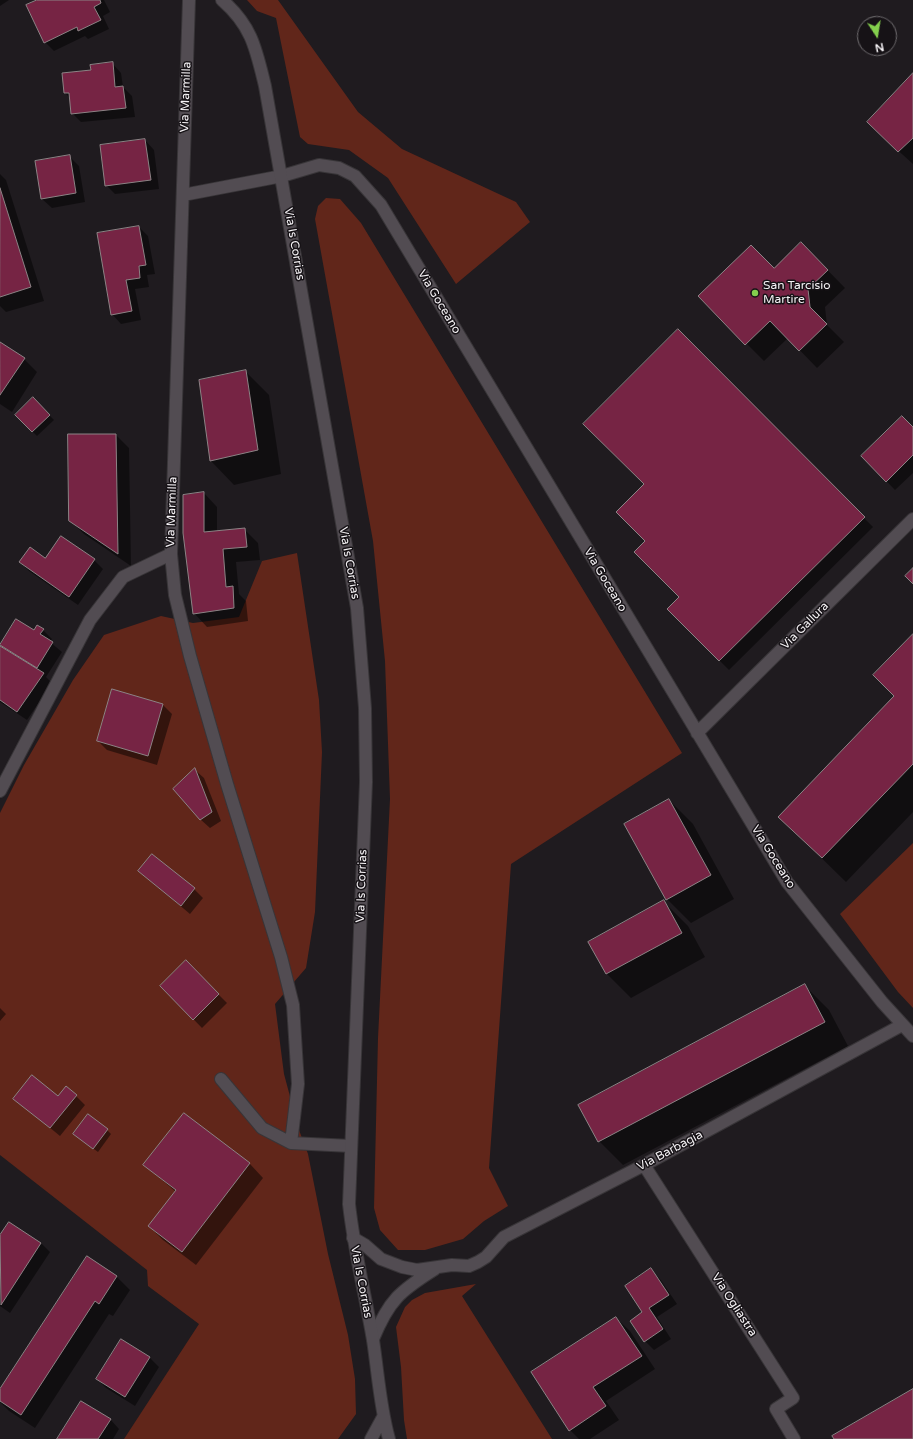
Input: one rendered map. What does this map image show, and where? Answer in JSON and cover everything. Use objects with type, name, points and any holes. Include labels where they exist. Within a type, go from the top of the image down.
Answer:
[{"type":"street","name":"Via Marmilla","points":[[0,791],[90,620],[123,577],[171,554],[189,0]]},
{"type":"street","name":"Via Is Corrias","points":[[222,0],[237,13],[250,34],[257,54],[282,176],[357,608],[365,708],[366,782],[349,1204],[353,1238],[372,1339],[383,1417],[390,1439]]},
{"type":"street","name":"Via Goceano","points":[[282,176],[319,165],[339,168],[355,176],[381,205],[787,882],[902,1025],[913,1036]]},
{"type":"street","points":[[183,195],[282,176]]},
{"type":"street","name":"Via Gallura","points":[[697,733],[913,519]]},
{"type":"street","points":[[171,554],[175,595],[190,656],[227,784],[281,957],[293,1006],[298,1084],[291,1142]]},
{"type":"street","name":"Via Barbagia","points":[[353,1238],[365,1245],[381,1260],[402,1267],[417,1270],[452,1265],[469,1266],[486,1257],[504,1237],[644,1165],[902,1025]]},
{"type":"street","points":[[221,1079],[262,1128],[291,1142],[351,1146]]},
{"type":"street","name":"Via Ogliastra","points":[[644,1165],[793,1398],[776,1409],[794,1439]]},
{"type":"street","points":[[372,1339],[387,1308],[412,1284],[438,1268]]},
{"type":"street","points":[[371,1439],[383,1417]]},
{"type":"shaded area","points":[[247,0],[278,0],[358,112],[402,149],[516,202],[530,222],[456,284],[388,178],[349,150],[308,144],[300,137],[276,18],[257,11]]},
{"type":"shaded area","points":[[326,198],[340,199],[361,223],[682,753],[511,864],[489,1168],[508,1206],[484,1221],[463,1239],[425,1250],[398,1250],[380,1230],[374,1208],[378,1038],[390,799],[385,661],[373,541],[315,219],[318,206]]},
{"type":"shaded area","points":[[297,553],[319,700],[322,752],[315,912],[306,968],[275,1004],[284,1074],[299,1130],[308,1154],[328,1254],[348,1335],[355,1379],[356,1414],[338,1439],[124,1439],[199,1324],[148,1286],[147,1270],[0,1155],[0,813],[24,765],[73,680],[104,635],[161,616],[193,623],[239,617],[262,561]]},
{"type":"shaded area","points":[[913,843],[913,1008],[898,992],[840,914]]},
{"type":"shaded area","points":[[476,1284],[462,1296],[552,1439],[407,1439],[396,1327],[405,1307],[412,1300],[425,1293]]},
{"type":"building","points":[[37,0],[100,0],[101,3],[94,7],[101,20],[78,31],[77,27],[44,43],[26,5]]},
{"type":"building","points":[[113,62],[115,87],[123,86],[126,108],[71,114],[69,93],[64,93],[62,73],[91,70],[90,65]]},
{"type":"building","points":[[913,73],[913,138],[898,152],[867,122]]},
{"type":"building","points":[[145,139],[151,180],[105,186],[100,145]]},
{"type":"building","points":[[70,155],[76,193],[41,199],[35,161]]},
{"type":"building","points":[[0,188],[31,287],[0,297]]},
{"type":"building","points":[[139,226],[146,265],[139,266],[140,278],[126,280],[132,311],[111,315],[97,233]]},
{"type":"building","name":"San Tarcisio Martire","points":[[801,242],[828,270],[808,289],[810,307],[827,324],[799,351],[770,321],[745,345],[698,296],[751,245],[774,268]]},
{"type":"building","points":[[678,329],[865,517],[719,661],[667,609],[679,597],[634,552],[645,541],[616,512],[644,484],[583,424]]},
{"type":"building","points":[[0,342],[25,358],[0,395]]},
{"type":"building","points":[[246,370],[258,450],[210,461],[199,380]]},
{"type":"building","points":[[33,397],[50,415],[32,432],[15,415]]},
{"type":"building","points":[[902,416],[913,427],[913,455],[886,482],[861,456]]},
{"type":"building","points":[[68,434],[116,434],[118,554],[69,521]]},
{"type":"building","points":[[204,492],[204,532],[245,528],[247,547],[223,549],[226,587],[233,586],[234,608],[193,614],[183,533],[183,495]]},
{"type":"building","points":[[61,536],[95,559],[69,597],[19,562],[30,547],[45,558]]},
{"type":"building","points":[[913,568],[913,584],[905,576]]},
{"type":"building","points":[[16,619],[34,630],[37,625],[44,629],[40,634],[53,642],[37,668],[0,645]]},
{"type":"building","points":[[913,634],[913,764],[822,858],[778,817],[894,696],[873,675]]},
{"type":"building","points":[[0,646],[44,673],[17,712],[0,700]]},
{"type":"building","points":[[112,689],[163,704],[148,756],[97,741]]},
{"type":"building","points":[[195,768],[212,812],[200,820],[173,789]]},
{"type":"building","points":[[669,799],[711,875],[666,900],[624,824]]},
{"type":"building","points":[[152,854],[195,888],[181,906],[138,871]]},
{"type":"building","points":[[664,900],[682,933],[606,974],[588,942]]},
{"type":"building","points":[[186,960],[219,994],[193,1020],[160,986]]},
{"type":"building","points":[[805,984],[825,1022],[598,1142],[578,1105]]},
{"type":"building","points":[[32,1075],[58,1096],[66,1086],[77,1095],[50,1128],[13,1099]]},
{"type":"building","points":[[184,1113],[250,1163],[182,1252],[148,1226],[176,1190],[143,1165]]},
{"type":"building","points":[[88,1114],[108,1129],[93,1149],[73,1134]]},
{"type":"building","points":[[9,1222],[41,1243],[1,1305],[0,1235]]},
{"type":"building","points":[[87,1256],[117,1276],[99,1304],[95,1301],[21,1415],[0,1401],[0,1389]]},
{"type":"building","points":[[651,1268],[669,1295],[649,1308],[663,1329],[644,1342],[630,1321],[642,1312],[625,1286]]},
{"type":"building","points":[[616,1317],[642,1356],[593,1387],[606,1406],[569,1431],[531,1372]]},
{"type":"building","points":[[121,1339],[150,1357],[125,1397],[96,1379]]},
{"type":"building","points":[[913,1389],[913,1439],[834,1439],[832,1436]]},
{"type":"building","points":[[81,1401],[111,1419],[98,1439],[57,1439]]},
{"type":"place","name":"San Tarcisio Martire","points":[[755,293]]}]
